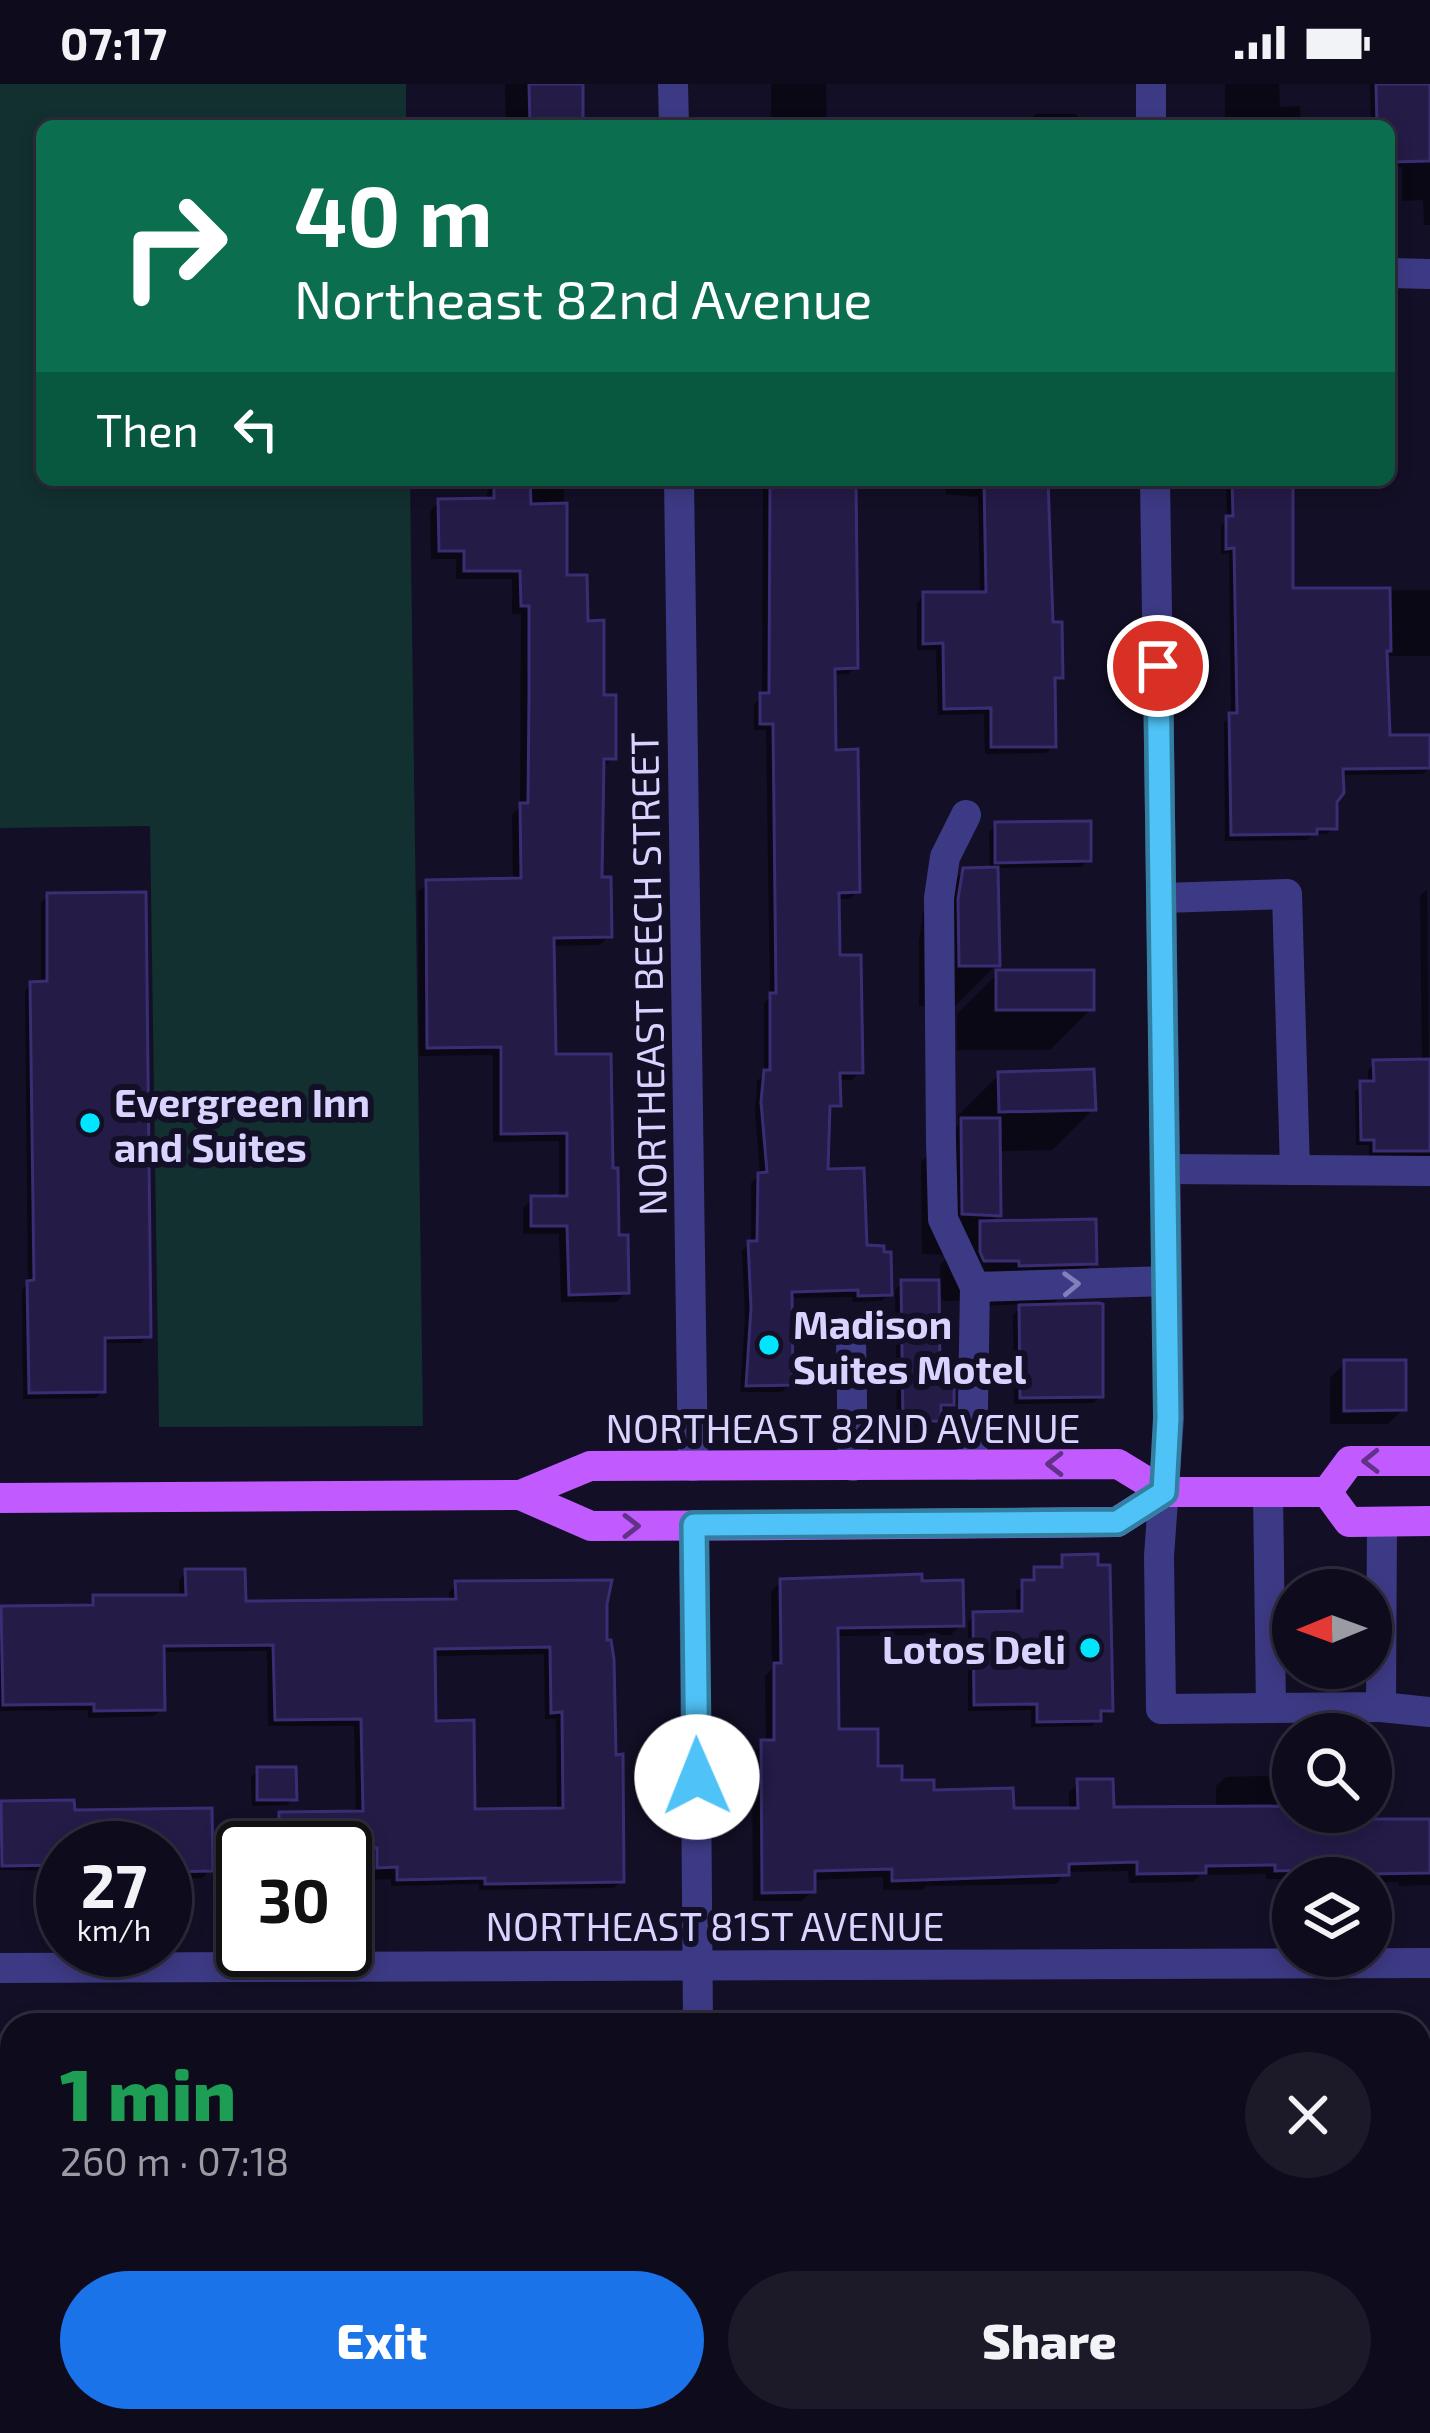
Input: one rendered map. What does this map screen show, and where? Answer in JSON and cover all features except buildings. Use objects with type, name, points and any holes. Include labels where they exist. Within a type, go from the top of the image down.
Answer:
[{"type":"main road","points":[[1430,1461],[1350,1461],[1327,1492],[1349,1522],[1430,1521]]},
{"type":"main road","name":"NORTHEAST 82ND AVENUE","points":[[0,1498],[520,1495],[590,1466],[1118,1464],[1164,1492],[1327,1492]]},
{"type":"main road","name":"NORTHEAST 82ND AVENUE","points":[[520,1495],[591,1526],[1117,1522],[1164,1492]]},
{"type":"street","points":[[673,84],[674,120]]},
{"type":"street","points":[[1150,84],[1151,120]]},
{"type":"street","points":[[1395,273],[1430,274]]},
{"type":"street","name":"NORTHEAST BEECH STREET","points":[[679,486],[693,1466]]},
{"type":"street","points":[[1156,486],[1168,1418],[1159,1556],[1161,1709],[1381,1707],[1430,1712]]},
{"type":"street","points":[[966,815],[945,857],[939,898],[941,1141],[943,1219],[975,1286],[972,1465]]},
{"type":"street","points":[[1162,898],[1287,894],[1294,1170]]},
{"type":"street","points":[[1165,1169],[1430,1171]]},
{"type":"street","points":[[975,1286],[1167,1281]]},
{"type":"street","points":[[851,1338],[853,1466]]},
{"type":"street","points":[[1268,1492],[1270,1708]]},
{"type":"street","points":[[1381,1707],[1382,1522]]},
{"type":"street","points":[[694,1525],[698,2013]]},
{"type":"street","name":"NORTHEAST 81ST AVENUE","points":[[0,1967],[1430,1963]]},
{"type":"green space","points":[[0,84],[406,84],[406,120],[36,120],[36,486],[410,486],[423,1426],[159,1427],[150,826],[0,828]]},
{"type":"place","name":"Evergreen Inn and Suites","points":[[90,1123]]},
{"type":"place","name":"Madison Suites Motel","points":[[769,1345]]},
{"type":"place","name":"Lotos Deli","points":[[1090,1648]]},
{"type":"route","points":[[697,1777],[694,1525],[1117,1522],[1164,1492],[1168,1418],[1158,666]]}]
